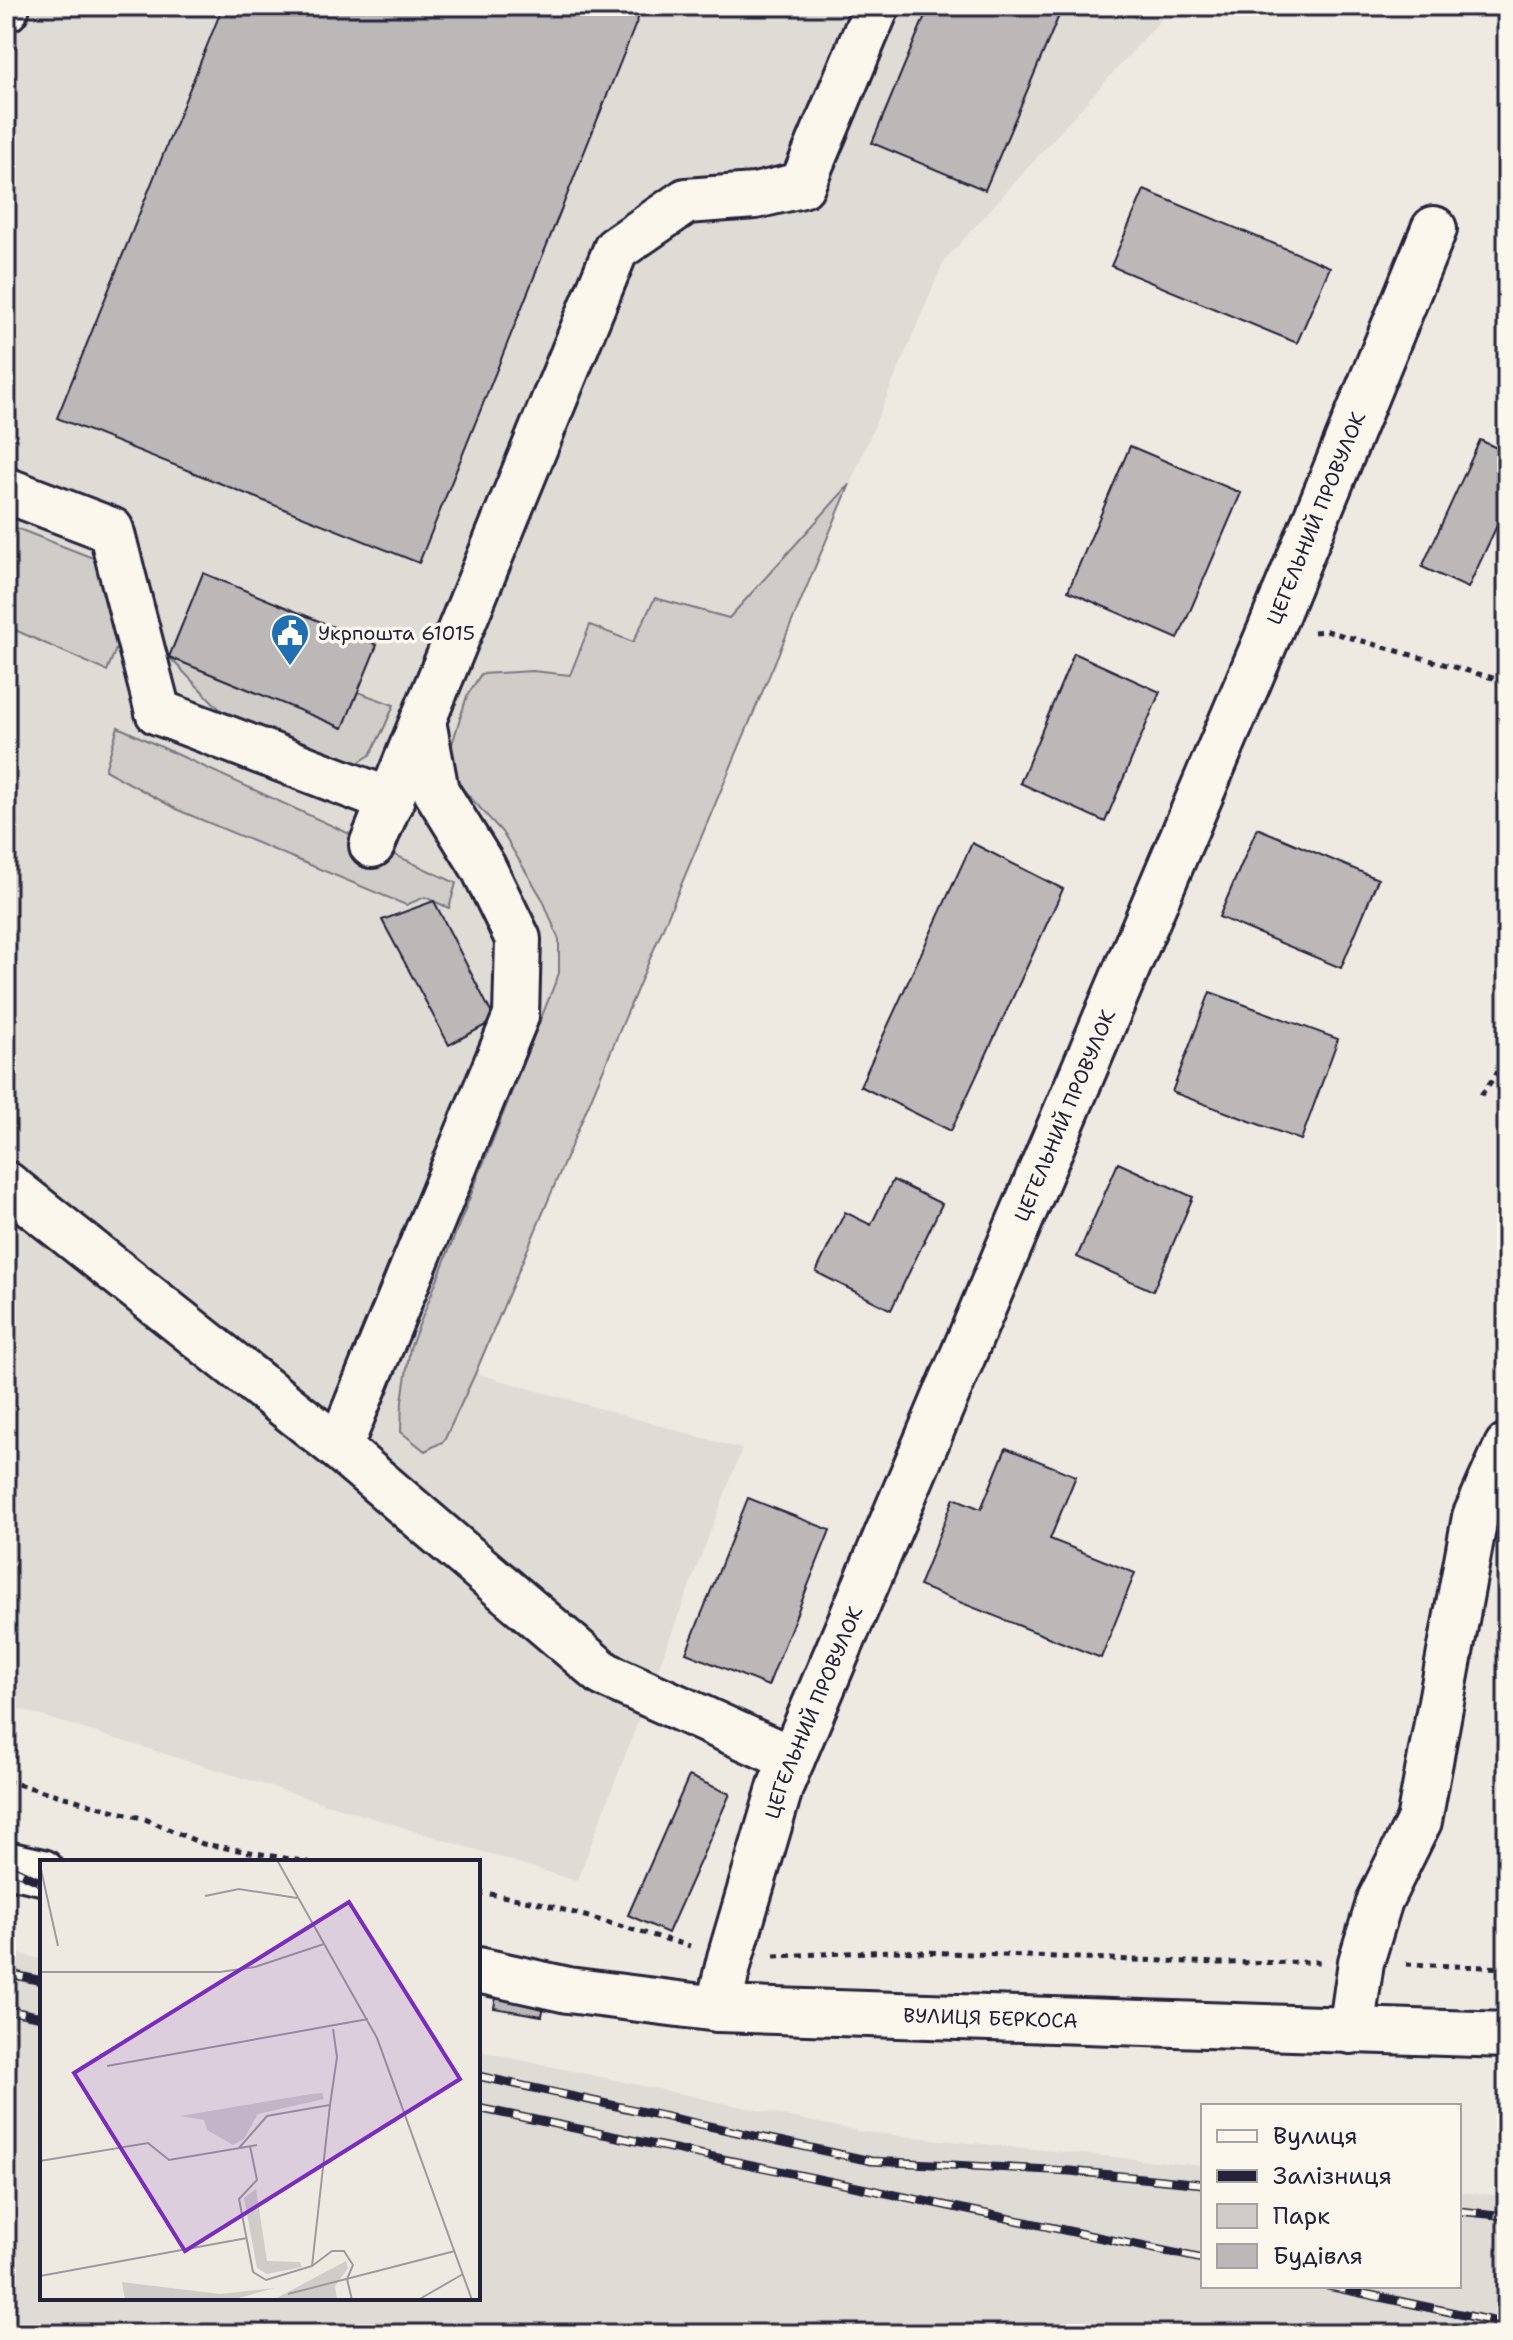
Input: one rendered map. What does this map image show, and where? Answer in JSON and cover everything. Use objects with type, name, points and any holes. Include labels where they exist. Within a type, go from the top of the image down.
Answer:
[{"type":"street","points":[[372,845],[616,249],[686,201],[755,196],[802,185],[877,6]]},
{"type":"street","name":"ЦЕГЕЛЬНИЙ ПРОВУЛОК","points":[[718,2009],[781,1785],[1269,633],[1434,229]]},
{"type":"street","points":[[6,490],[111,530],[158,712],[391,801]]},
{"type":"street","points":[[339,1448],[516,1016],[518,939],[483,867],[436,791],[423,721]]},
{"type":"street","points":[[6,1184],[339,1448],[604,1674],[792,1759]]},
{"type":"street","points":[[1351,2031],[1361,1962],[1380,1900],[1419,1821],[1475,1517],[1507,1446]]},
{"type":"street","points":[[6,1864],[40,1872]]},
{"type":"street","name":"ВУЛИЦЯ БЕРКОСА","points":[[480,1970],[568,1990],[718,2009],[1507,2035]]},
{"type":"path","points":[[1269,633],[1327,631],[1507,682]]},
{"type":"path","points":[[1481,1095],[1507,1060]]},
{"type":"path","points":[[6,1781],[145,1819],[203,1844],[296,1860]]},
{"type":"path","points":[[480,1892],[536,1902],[730,1958],[893,1951],[1217,1963],[1361,1962],[1507,1968]]},
{"type":"shaded area","points":[[6,6],[1173,6],[944,261],[475,1373],[742,1449],[577,1881],[6,1705]]},
{"type":"shaded area","points":[[6,1951],[40,1959],[40,2300],[480,2300],[480,2051],[862,2132],[1201,2166],[1201,2288],[1461,2288],[1461,2192],[1507,2196],[1507,2334],[6,2334]]},
{"type":"green space","points":[[850,484],[475,1374],[444,1441],[425,1451],[401,1432],[410,1348],[559,973],[559,940],[543,900],[502,832],[460,786],[449,754],[467,696],[481,674],[532,671],[570,675],[590,625],[633,642],[655,598],[729,618]]},
{"type":"green space","points":[[6,524],[98,560],[118,644],[107,671],[6,626]]},
{"type":"green space","points":[[169,657],[342,728],[358,692],[394,705],[370,755],[353,766],[241,731]]},
{"type":"green space","points":[[118,727],[456,883],[449,908],[425,897],[406,905],[178,810],[105,770]]},
{"type":"building","points":[[223,6],[643,6],[419,563],[57,418]]},
{"type":"building","points":[[929,6],[1063,6],[985,190],[872,143]]},
{"type":"building","points":[[1144,190],[1330,267],[1297,343],[1111,266]]},
{"type":"building","points":[[1480,440],[1507,453],[1507,504],[1468,588],[1422,567]]},
{"type":"building","points":[[1130,446],[1241,493],[1178,639],[1068,591]]},
{"type":"building","points":[[203,573],[377,645],[343,728],[169,657]]},
{"type":"building","points":[[1074,653],[1160,692],[1105,822],[1020,783]]},
{"type":"building","points":[[1257,828],[1378,879],[1341,968],[1219,917]]},
{"type":"building","points":[[972,843],[1063,889],[951,1131],[860,1086]]},
{"type":"building","points":[[434,901],[495,1020],[449,1045],[382,920]]},
{"type":"building","points":[[1210,992],[1338,1039],[1301,1140],[1172,1092]]},
{"type":"building","points":[[1118,1163],[1193,1197],[1153,1291],[1077,1257]]},
{"type":"building","points":[[893,1180],[942,1204],[891,1310],[816,1272],[845,1212],[871,1225]]},
{"type":"building","points":[[1006,1448],[1076,1476],[1050,1539],[1135,1573],[1101,1658],[919,1586],[954,1498],[981,1509]]},
{"type":"building","points":[[748,1498],[830,1530],[768,1686],[686,1653]]},
{"type":"building","points":[[689,1776],[730,1794],[668,1933],[628,1915]]},
{"type":"building","points":[[497,1991],[545,1999],[542,2016],[494,2008]]},
{"type":"railway","points":[[6,1866],[40,1882]]},
{"type":"railway","points":[[6,1973],[40,1981]]},
{"type":"railway","points":[[6,2010],[40,2017]]},
{"type":"railway","points":[[480,2076],[871,2161],[1070,2171],[1201,2184]]},
{"type":"railway","points":[[480,2108],[1201,2259]]},
{"type":"railway","points":[[1461,2211],[1507,2216]]},
{"type":"railway","points":[[1337,2288],[1507,2324]]},
{"type":"place","name":"Укрпошта 61015","points":[[290,667]]}]
